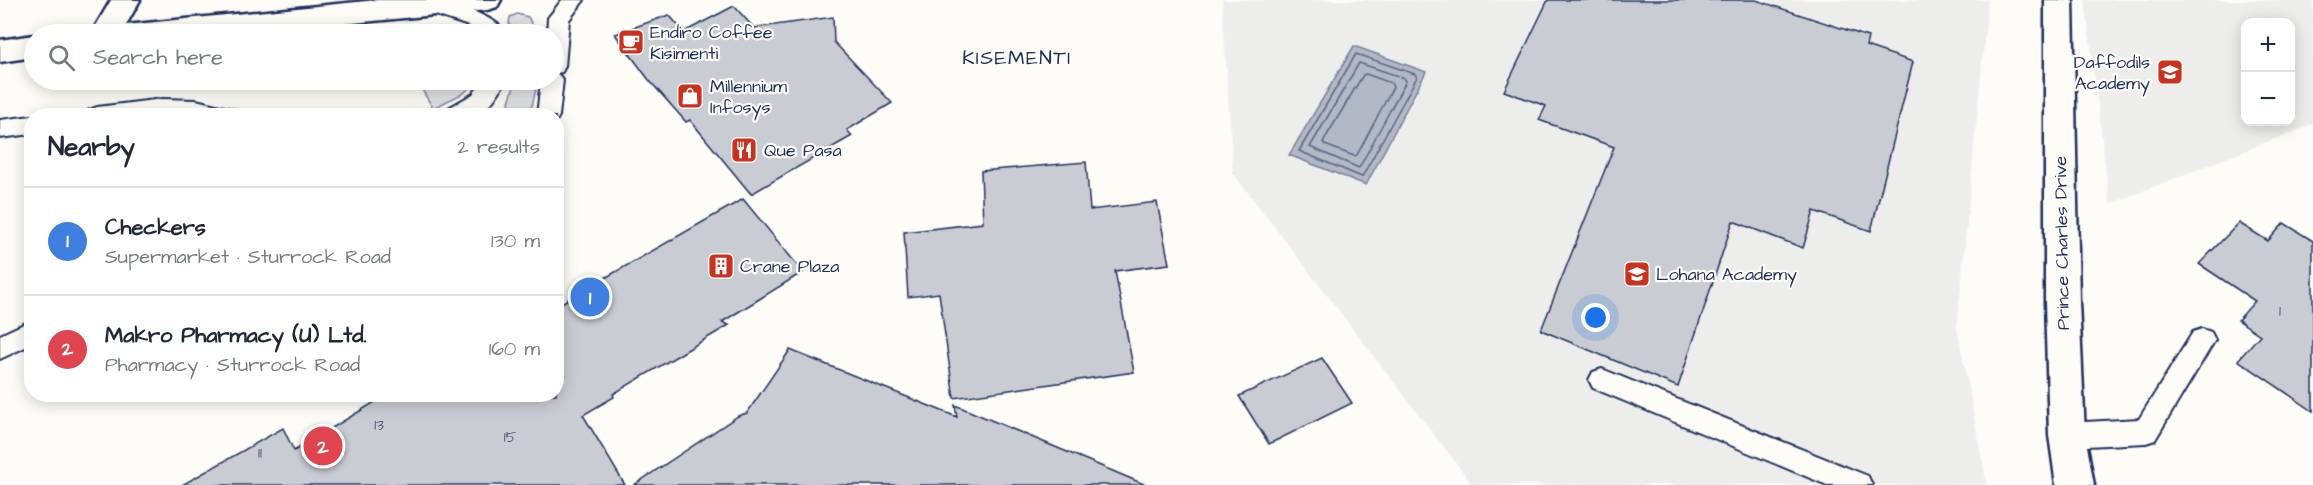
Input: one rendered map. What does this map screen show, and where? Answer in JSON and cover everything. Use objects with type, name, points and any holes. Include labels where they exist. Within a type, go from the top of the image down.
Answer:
[{"type":"street","points":[[111,24],[126,0]]},
{"type":"street","points":[[238,24],[487,0]]},
{"type":"street","name":"Prince Charles Drive","points":[[2059,0],[2062,302],[2067,435],[2075,485]]},
{"type":"street","points":[[0,51],[24,47]]},
{"type":"lane","points":[[559,24],[560,18],[574,0]]},
{"type":"lane","points":[[430,6],[485,24]]},
{"type":"lane","points":[[467,108],[481,100],[488,90]]},
{"type":"lane","points":[[549,108],[551,90]]},
{"type":"lane","points":[[170,108],[200,108]]},
{"type":"lane","points":[[0,129],[24,126]]},
{"type":"lane","points":[[0,348],[24,335]]},
{"type":"lane","points":[[2067,435],[2146,431],[2202,340]]},
{"type":"lane","points":[[1602,380],[1858,485]]},
{"type":"shaded area","name":"Lohana Academy","points":[[1222,0],[1988,0],[1957,327],[1987,485],[1473,485],[1233,173]]},
{"type":"shaded area","name":"Daffodils Academy","points":[[2085,0],[2313,0],[2313,124],[2110,204]]},
{"type":"shaded area","points":[[517,14],[528,17],[532,24],[509,24],[510,17]]},
{"type":"shaded area","points":[[422,90],[467,90],[464,93],[433,108]]},
{"type":"shaded area","points":[[513,90],[536,90],[530,108],[511,108],[509,102]]},
{"type":"water","points":[[1354,46],[1426,72],[1366,185],[1289,155]]},
{"type":"building","points":[[1548,0],[1756,0],[1868,37],[1866,46],[1913,62],[1871,231],[1814,211],[1803,248],[1733,221],[1678,387],[1541,330],[1614,147],[1539,120],[1546,106],[1504,91]]},
{"type":"building","points":[[734,6],[754,28],[833,17],[834,42],[892,103],[847,130],[852,136],[751,194],[690,120],[686,122],[649,80],[615,34],[669,15],[684,32]]},
{"type":"building","points":[[1086,162],[1090,210],[1157,202],[1169,264],[1115,271],[1134,372],[954,398],[939,293],[908,297],[904,232],[983,223],[981,171]]},
{"type":"building","points":[[743,199],[803,272],[722,322],[729,325],[613,394],[614,397],[583,415],[625,485],[182,485],[283,428],[294,451],[375,402],[564,402],[564,301]]},
{"type":"building","points":[[2239,223],[2268,241],[2284,223],[2313,241],[2313,411],[2238,360],[2260,335],[2238,320],[2255,301],[2199,264]]},
{"type":"building","points":[[790,350],[957,417],[955,405],[1146,485],[634,485],[738,416],[747,413]]},
{"type":"building","points":[[1322,358],[1352,403],[1269,444],[1239,396]]},
{"type":"place","name":"Endiro Coffee Kisimenti","points":[[631,42]]},
{"type":"place","name":"Daffodils Academy","points":[[2170,72]]},
{"type":"place","name":"Millennium Infosys","points":[[690,96]]},
{"type":"place","name":"Que Pasa","points":[[744,150]]},
{"type":"place","name":"Crane Plaza","points":[[721,266]]},
{"type":"place","name":"Lohana Academy","points":[[1637,274]]},
{"type":"place","name":"Checkers","points":[[590,297]]},
{"type":"place","name":"Makro Pharmacy (U) Ltd.","points":[[323,446]]},
{"type":"district","name":"KISEMENTI","points":[[1017,58]]}]
